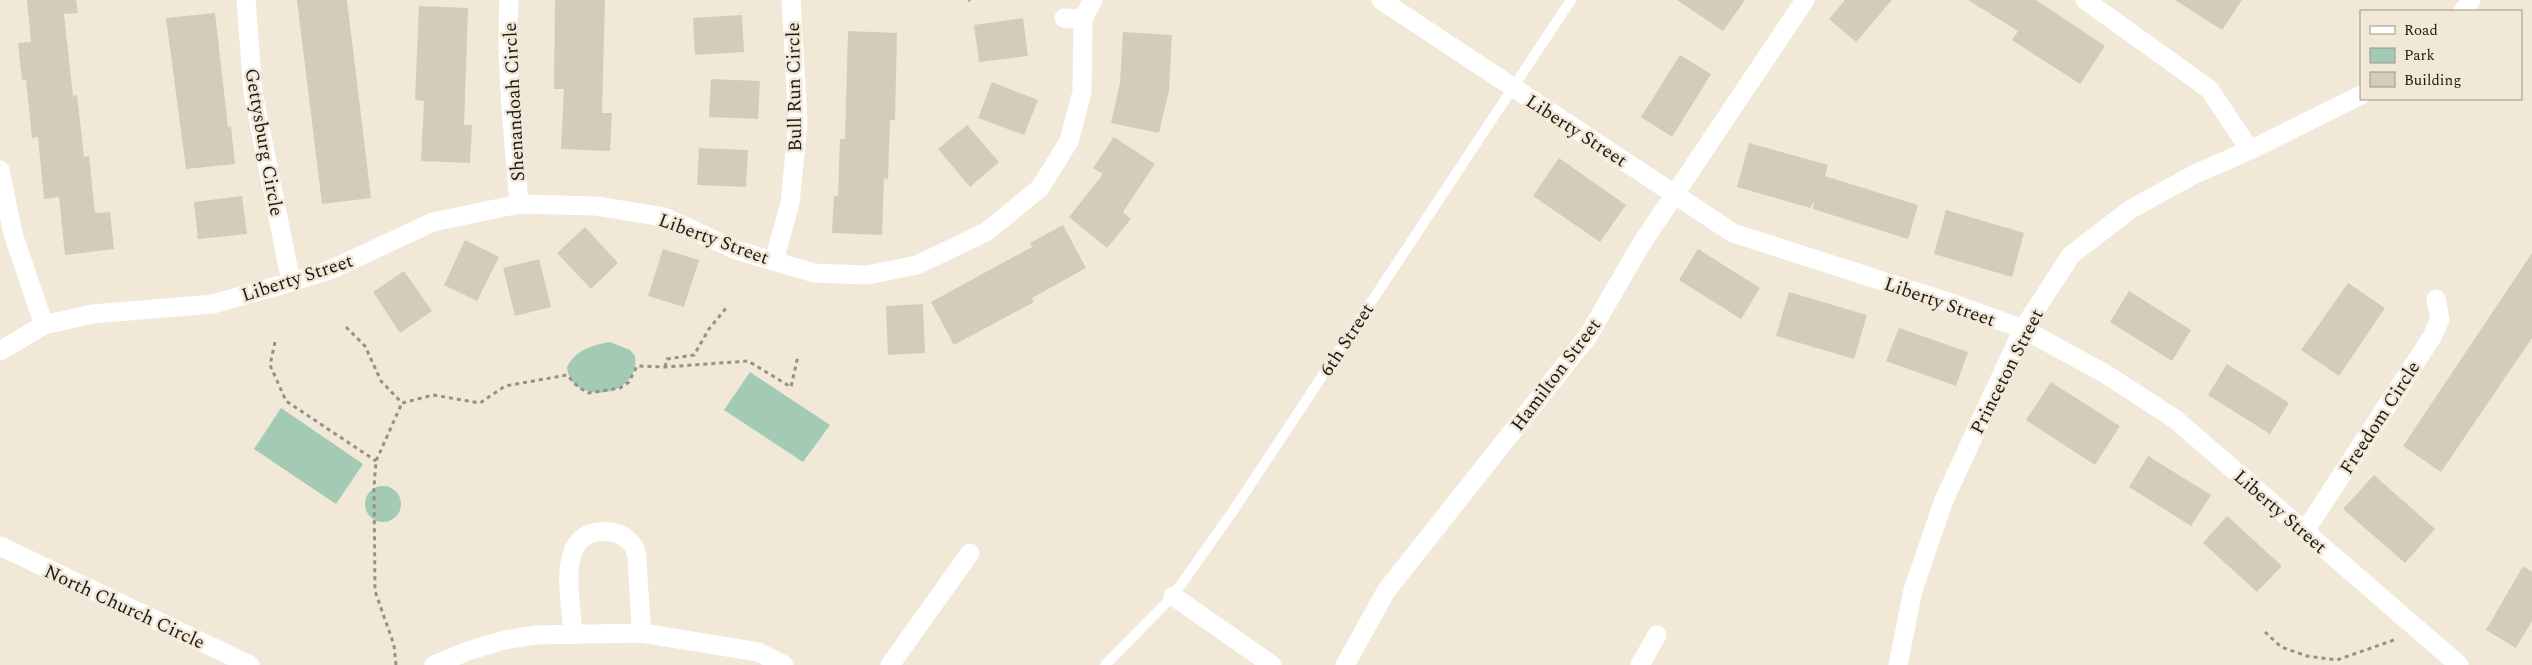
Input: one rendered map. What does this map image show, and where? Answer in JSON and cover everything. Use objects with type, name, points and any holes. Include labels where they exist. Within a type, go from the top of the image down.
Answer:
[{"type":"street","name":"Gettysburg Circle","points":[[246,0],[253,92],[291,282]]},
{"type":"street","name":"Shenandoah Circle","points":[[509,0],[507,22],[519,204]]},
{"type":"street","name":"Bull Run Circle","points":[[774,261],[790,203],[798,123],[791,0]]},
{"type":"street","name":"Liberty Street","points":[[0,350],[44,325],[92,314],[213,304],[330,270],[433,222],[519,204],[596,206],[664,218],[736,250],[814,273],[867,275],[917,265],[986,232],[1040,188],[1069,140],[1082,92],[1083,19],[1093,0]]},
{"type":"street","name":"Liberty Street","points":[[1381,0],[1733,233],[1948,302],[2022,329],[2104,373],[2175,419],[2459,665]]},
{"type":"street","name":"Hamilton Street","points":[[1345,665],[1386,591],[1588,336],[1640,246],[1805,0]]},
{"type":"street","points":[[2085,0],[2209,89],[2250,150]]},
{"type":"street","points":[[1064,18],[1083,19]]},
{"type":"street","name":"Princeton Street","points":[[1898,665],[1912,590],[1944,500],[2022,329],[2071,255],[2131,209],[2195,174],[2250,150],[2360,95]]},
{"type":"street","points":[[0,170],[13,234],[44,325]]},
{"type":"street","name":"Freedom Circle","points":[[2305,531],[2432,337],[2440,319],[2436,299]]},
{"type":"street","points":[[573,634],[569,568],[571,554],[582,538],[594,531],[615,532],[626,538],[636,552],[642,632]]},
{"type":"street","name":"North Church Circle","points":[[0,546],[250,665]]},
{"type":"street","points":[[890,665],[970,553]]},
{"type":"street","points":[[1173,596],[1272,665]]},
{"type":"street","points":[[434,665],[468,651],[504,640],[535,635],[642,632],[758,652],[784,665]]},
{"type":"street","points":[[1640,665],[1657,635]]},
{"type":"lane","name":"6th Street","points":[[1105,665],[1173,596],[1235,508],[1571,0]]},
{"type":"path","points":[[665,367],[667,359],[694,355],[709,328],[727,308]]},
{"type":"path","points":[[346,327],[365,346],[382,381],[402,403]]},
{"type":"path","points":[[275,342],[270,365],[286,401],[376,461]]},
{"type":"path","points":[[402,403],[433,395],[480,403],[505,386],[568,375],[578,387],[589,393],[620,388],[629,382],[637,366],[665,367],[748,361],[791,387],[798,356]]},
{"type":"path","points":[[396,665],[394,645],[375,591],[374,487],[376,461],[402,403]]},
{"type":"path","points":[[2265,632],[2281,647],[2307,656],[2337,660],[2394,640]]},
{"type":"path","points":[[2337,660],[2342,665]]},
{"type":"green space","points":[[610,342],[630,350],[635,356],[634,370],[627,381],[617,389],[604,392],[591,392],[580,388],[571,379],[567,367],[575,356],[585,349]]},
{"type":"green space","points":[[750,372],[830,425],[803,462],[724,410]]},
{"type":"green space","points":[[281,408],[363,464],[336,504],[254,449]]},
{"type":"green space","points":[[383,486],[390,487],[396,491],[400,497],[400,511],[396,517],[390,521],[383,522],[376,521],[370,517],[366,511],[365,504],[366,497],[370,491],[376,487]]},
{"type":"building","points":[[27,0],[76,0],[78,13],[64,14],[73,96],[77,95],[84,157],[89,156],[95,213],[110,212],[114,249],[65,255],[59,197],[44,199],[38,137],[32,138],[26,80],[22,80],[18,43],[31,42]]},
{"type":"building","points":[[297,0],[347,0],[371,198],[322,204]]},
{"type":"building","points":[[555,0],[605,0],[602,113],[612,113],[610,151],[561,149],[564,89],[554,89]]},
{"type":"building","points":[[1677,0],[1745,0],[1723,31]]},
{"type":"building","points":[[1845,0],[1892,0],[1856,42],[1829,19]]},
{"type":"building","points":[[1968,0],[2036,0],[2105,46],[2080,84],[2012,40],[2018,31]]},
{"type":"building","points":[[2175,0],[2242,0],[2222,30]]},
{"type":"building","points":[[419,6],[468,8],[464,125],[472,125],[470,163],[421,161],[424,101],[415,100]]},
{"type":"building","points":[[215,13],[228,127],[231,126],[235,164],[186,169],[166,18]]},
{"type":"building","points":[[742,15],[744,52],[695,55],[693,18]]},
{"type":"building","points":[[1023,18],[1028,56],[979,62],[974,25]]},
{"type":"building","points":[[848,31],[897,33],[895,120],[890,120],[888,179],[884,178],[882,235],[832,233],[834,196],[838,196],[840,139],[845,139]]},
{"type":"building","points":[[1123,32],[1172,35],[1169,90],[1159,133],[1111,123],[1120,83]]},
{"type":"building","points":[[1680,55],[1711,74],[1672,137],[1641,117]]},
{"type":"building","points":[[711,79],[760,81],[758,119],[709,117]]},
{"type":"building","points":[[992,82],[1038,100],[1024,135],[978,118]]},
{"type":"building","points":[[967,125],[999,162],[970,187],[938,149]]},
{"type":"building","points":[[1114,137],[1155,164],[1123,212],[1131,219],[1107,248],[1069,217],[1103,174],[1093,168]]},
{"type":"building","points":[[1749,143],[1828,165],[1825,176],[1918,205],[1908,239],[1813,209],[1814,202],[1810,208],[1737,187]]},
{"type":"building","points":[[699,148],[748,150],[746,187],[697,185]]},
{"type":"building","points":[[1559,158],[1626,205],[1600,242],[1533,196]]},
{"type":"building","points":[[242,196],[247,234],[198,239],[194,202]]},
{"type":"building","points":[[1946,210],[2024,233],[2012,277],[1934,254]]},
{"type":"building","points":[[1063,225],[1086,268],[1032,298],[1034,302],[954,345],[931,302],[1032,247],[1030,243]]},
{"type":"building","points":[[585,227],[618,263],[591,289],[557,253]]},
{"type":"building","points":[[465,240],[499,257],[477,301],[444,285]]},
{"type":"building","points":[[663,249],[699,260],[684,307],[648,296]]},
{"type":"building","points":[[1698,249],[1760,288],[1741,319],[1679,280]]},
{"type":"building","points":[[2532,253],[2532,338],[2441,472],[2403,446]]},
{"type":"building","points":[[539,259],[551,307],[515,316],[503,268]]},
{"type":"building","points":[[404,271],[432,311],[400,333],[373,292]]},
{"type":"building","points":[[2348,283],[2385,308],[2339,376],[2301,350]]},
{"type":"building","points":[[2129,291],[2191,330],[2172,361],[2110,322]]},
{"type":"building","points":[[1789,292],[1867,315],[1854,359],[1776,336]]},
{"type":"building","points":[[923,304],[925,353],[888,355],[886,306]]},
{"type":"building","points":[[1899,328],[1968,352],[1956,386],[1886,361]]},
{"type":"building","points":[[2227,364],[2289,403],[2270,434],[2208,395]]},
{"type":"building","points":[[2051,382],[2120,426],[2095,465],[2026,420]]},
{"type":"building","points":[[2148,456],[2211,495],[2191,526],[2129,487]]},
{"type":"building","points":[[2374,475],[2435,529],[2405,563],[2343,509]]},
{"type":"building","points":[[2227,516],[2282,566],[2257,592],[2203,543]]},
{"type":"building","points":[[2523,566],[2532,572],[2532,621],[2516,648],[2486,630]]}]
